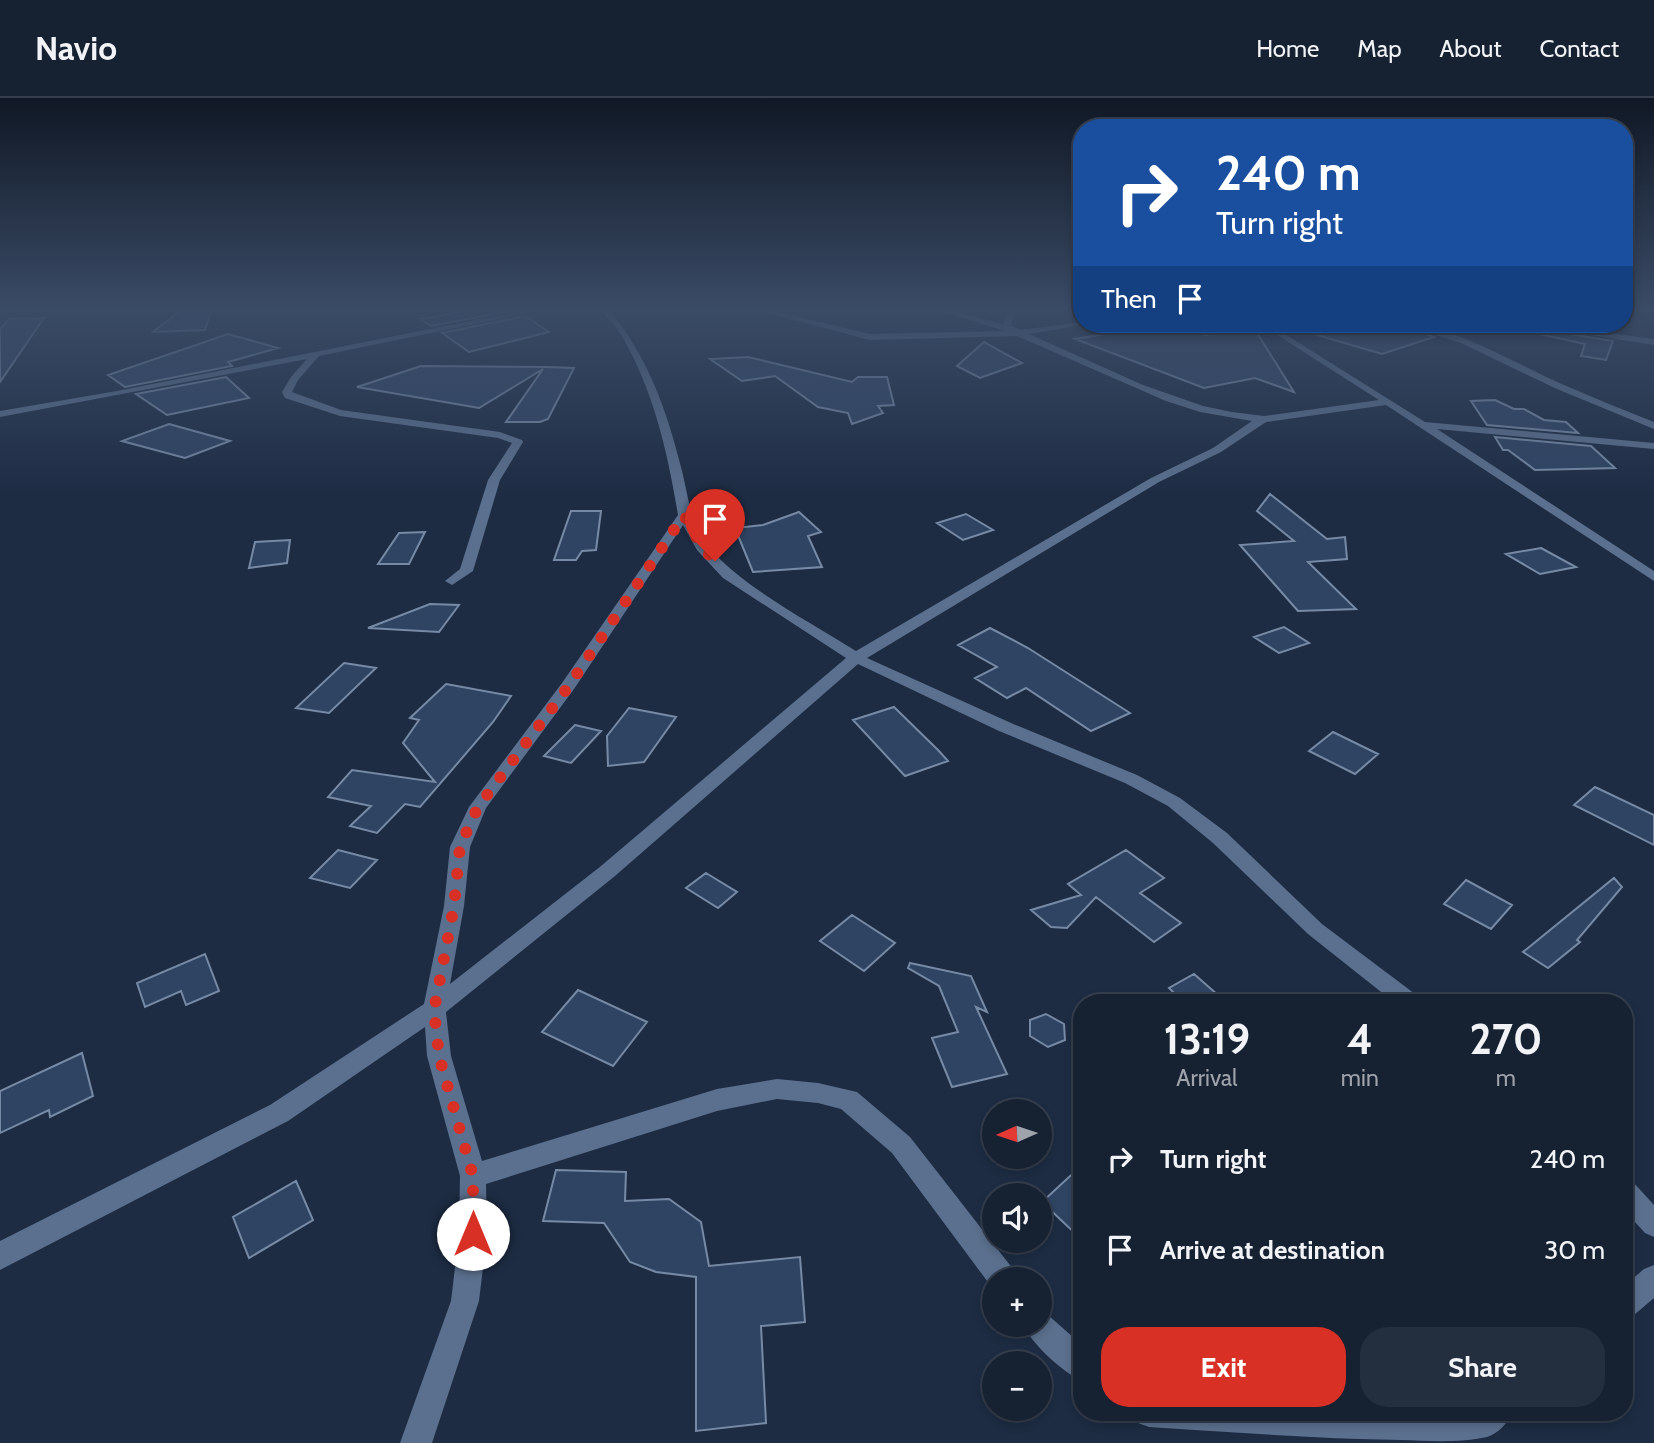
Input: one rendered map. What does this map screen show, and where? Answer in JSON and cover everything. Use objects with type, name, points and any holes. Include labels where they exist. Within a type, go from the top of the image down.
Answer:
[{"type":"street","points":[[0,414],[228,371]]},
{"type":"street","points":[[302,371],[287,392],[288,396],[340,413],[500,435],[517,442],[494,480],[466,570],[452,581]]},
{"type":"street","points":[[644,371],[656,396],[677,474],[684,515],[702,547],[729,575],[856,658],[1005,727],[1131,779],[1174,802],[1220,838],[1315,929],[1399,994]]},
{"type":"street","points":[[1103,371],[1151,392],[1226,416],[1264,419],[1388,402]]},
{"type":"street","points":[[1339,371],[1654,577]]},
{"type":"street","points":[[1526,371],[1654,426]]},
{"type":"street","points":[[0,1256],[279,1113],[434,1010],[608,871],[856,658],[1155,480],[1217,450],[1251,425],[1264,419]]},
{"type":"street","points":[[1423,425],[1654,446]]},
{"type":"street","points":[[416,1443],[465,1301],[473,1234],[473,1176],[439,1056],[434,1010],[454,906],[460,846],[478,807],[568,687],[684,515]]},
{"type":"street","points":[[473,1176],[717,1100],[777,1089],[818,1093],[848,1100],[901,1145],[994,1267]]},
{"type":"street","points":[[1633,1201],[1654,1224]]},
{"type":"street","points":[[1633,1297],[1654,1279]]},
{"type":"street","points":[[1051,1337],[1073,1358]]},
{"type":"street","points":[[1304,1421],[1458,1426],[1486,1421]]},
{"type":"building","points":[[0,371],[8,371],[0,382]]},
{"type":"building","points":[[120,371],[208,371],[125,387],[108,375]]},
{"type":"building","points":[[406,371],[540,371],[479,408],[357,387]]},
{"type":"building","points":[[542,371],[573,371],[548,419],[540,422],[506,422]]},
{"type":"building","points":[[727,371],[805,371],[852,382],[858,377],[887,377],[894,405],[878,406],[883,413],[852,424],[848,413],[818,407],[775,376],[742,381]]},
{"type":"building","points":[[966,371],[1000,371],[980,378]]},
{"type":"building","points":[[1159,371],[1281,371],[1294,392],[1255,378],[1204,388]]},
{"type":"building","points":[[226,377],[249,398],[167,415],[136,394]]},
{"type":"building","points":[[1495,400],[1514,409],[1524,409],[1544,420],[1566,422],[1578,433],[1487,425],[1471,401]]},
{"type":"building","points":[[169,424],[230,441],[185,458],[122,441]]},
{"type":"building","points":[[1495,437],[1591,446],[1615,468],[1535,470],[1508,450],[1503,450]]},
{"type":"building","points":[[1270,494],[1327,539],[1345,537],[1347,559],[1308,562],[1356,609],[1298,611],[1240,545],[1294,541],[1257,511]]},
{"type":"building","points":[[571,511],[601,511],[596,550],[582,551],[576,560],[554,560]]},
{"type":"building","points":[[799,512],[821,532],[808,536],[822,567],[753,572],[735,528],[763,525]]},
{"type":"building","points":[[966,514],[993,530],[963,540],[937,523]]},
{"type":"building","points":[[425,532],[409,564],[378,564],[399,533]]},
{"type":"building","points":[[290,540],[287,563],[249,568],[255,542]]},
{"type":"building","points":[[1541,548],[1576,567],[1540,574],[1506,554]]},
{"type":"building","points":[[430,604],[459,605],[439,632],[368,628]]},
{"type":"building","points":[[1284,627],[1309,643],[1279,653],[1254,637]]},
{"type":"building","points":[[990,628],[1028,648],[1130,713],[1091,731],[1026,688],[1007,698],[975,678],[997,667],[958,645]]},
{"type":"building","points":[[344,663],[376,668],[329,713],[296,708]]},
{"type":"building","points":[[446,684],[511,696],[493,722],[420,807],[405,804],[377,833],[350,826],[371,806],[328,797],[352,770],[435,782],[403,743],[419,720],[410,718]]},
{"type":"building","points":[[894,707],[948,761],[905,776],[853,720]]},
{"type":"building","points":[[629,708],[676,717],[644,762],[608,766],[607,736]]},
{"type":"building","points":[[575,725],[601,731],[571,763],[544,756]]},
{"type":"building","points":[[1333,732],[1378,754],[1355,774],[1309,751]]},
{"type":"building","points":[[1595,787],[1654,815],[1654,845],[1574,805]]},
{"type":"building","points":[[338,850],[377,860],[350,888],[310,878]]},
{"type":"building","points":[[1126,850],[1164,878],[1140,893],[1181,923],[1154,942],[1096,897],[1067,928],[1051,927],[1031,910],[1081,895],[1068,884]]},
{"type":"building","points":[[706,873],[737,892],[718,908],[686,888]]},
{"type":"building","points":[[1614,878],[1622,887],[1577,940],[1580,942],[1548,968],[1523,952]]},
{"type":"building","points":[[1466,880],[1512,905],[1491,929],[1444,904]]},
{"type":"building","points":[[852,915],[895,943],[864,971],[820,941]]},
{"type":"building","points":[[205,954],[219,991],[186,1005],[181,991],[145,1007],[137,983]]},
{"type":"building","points":[[910,963],[971,976],[987,1012],[976,1007],[1007,1074],[952,1087],[932,1038],[958,1032],[939,986],[908,968]]},
{"type":"building","points":[[1194,974],[1217,994],[1175,994],[1169,988]]},
{"type":"building","points":[[578,990],[647,1022],[613,1066],[542,1032]]},
{"type":"building","points":[[1046,1014],[1064,1024],[1065,1040],[1048,1047],[1030,1036],[1030,1020]]},
{"type":"building","points":[[82,1053],[93,1096],[50,1117],[49,1110],[0,1133],[0,1091]]},
{"type":"building","points":[[556,1170],[626,1172],[625,1201],[669,1199],[701,1222],[709,1266],[800,1257],[805,1322],[761,1326],[766,1423],[696,1431],[696,1277],[656,1272],[630,1262],[604,1223],[543,1221]]},
{"type":"building","points":[[1073,1173],[1073,1231],[1052,1212],[1052,1193]]},
{"type":"building","points":[[296,1181],[313,1220],[249,1258],[233,1217]]},
{"type":"route","points":[[473,1234],[473,1176],[439,1056],[434,1010],[454,906],[460,846],[478,807],[568,687],[684,515],[702,547],[715,561]]}]
